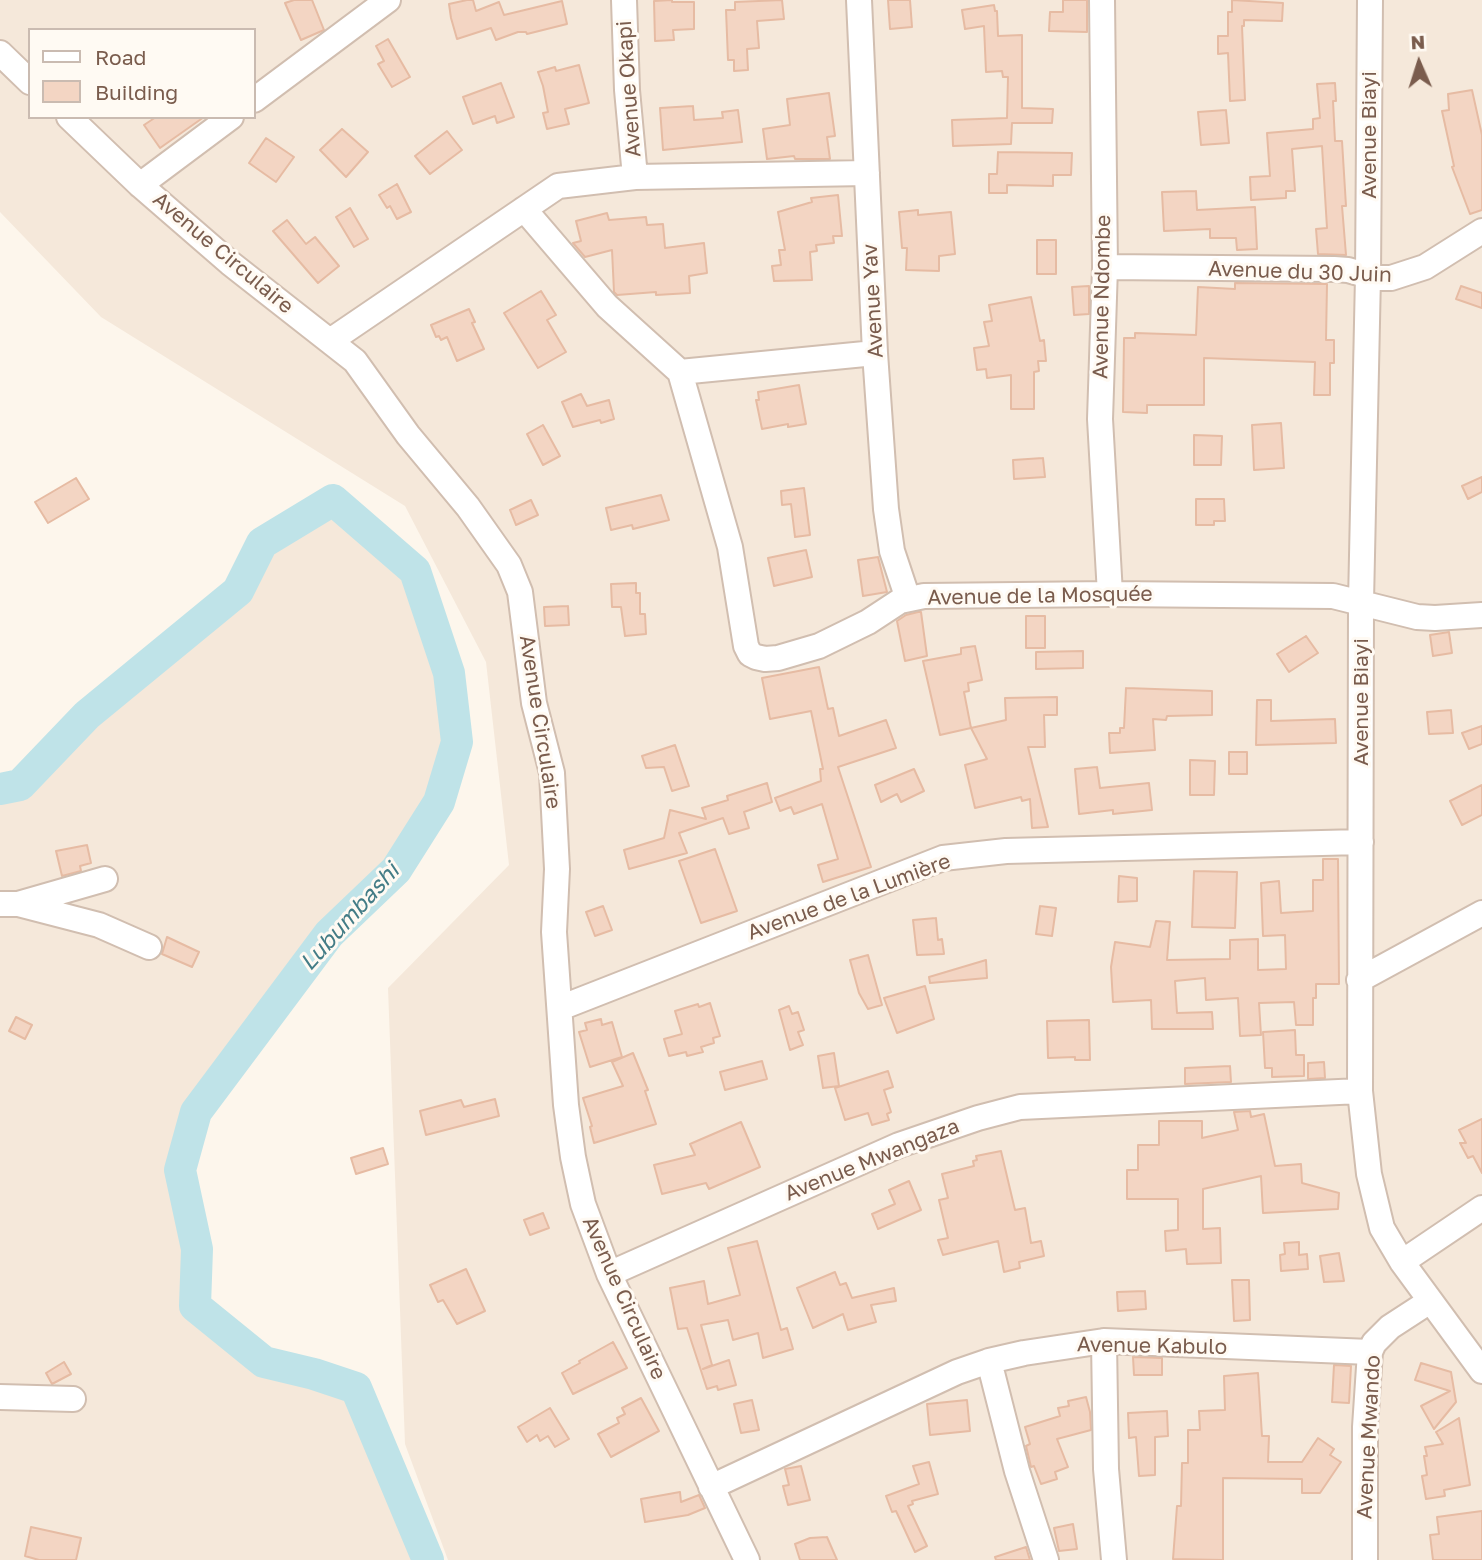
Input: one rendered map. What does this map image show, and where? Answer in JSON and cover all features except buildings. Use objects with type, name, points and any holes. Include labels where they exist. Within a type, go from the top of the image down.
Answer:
[{"type":"street","points":[[256,99],[388,0]]},
{"type":"street","name":"Avenue Okapi","points":[[624,0],[626,71],[635,177]]},
{"type":"street","name":"Avenue Yav","points":[[859,0],[875,353],[886,509],[892,551],[908,599]]},
{"type":"street","name":"Avenue Ndombe","points":[[1102,0],[1105,267],[1100,419],[1110,594]]},
{"type":"street","name":"Avenue Biayi","points":[[1370,0],[1368,276],[1361,602],[1360,1091],[1368,1174],[1382,1228],[1402,1262],[1482,1371]]},
{"type":"street","points":[[0,53],[28,80]]},
{"type":"street","name":"Avenue Circulaire","points":[[71,119],[230,263],[363,370],[408,435],[468,507],[509,565],[520,592],[534,703],[552,773],[556,843],[554,932],[566,1105],[583,1204],[609,1274],[747,1560]]},
{"type":"street","points":[[141,185],[228,119]]},
{"type":"street","points":[[330,341],[564,184],[635,177],[867,173]]},
{"type":"street","points":[[523,209],[607,306],[680,372],[875,353]]},
{"type":"street","name":"Avenue du 30 Juin","points":[[1105,267],[1334,269],[1391,278],[1425,267],[1482,231]]},
{"type":"street","name":"Avenue de la Mosquée","points":[[680,372],[730,547],[744,637],[750,654],[765,659],[819,646],[908,599],[924,596],[1333,596],[1426,618],[1482,615]]},
{"type":"street","name":"Avenue de la Lumière","points":[[561,1008],[943,858],[1006,851],[1361,842]]},
{"type":"street","points":[[9,904],[105,879]]},
{"type":"street","points":[[9,904],[99,925],[149,947]]},
{"type":"street","points":[[1359,980],[1482,913]]},
{"type":"street","name":"Avenue Mwangaza","points":[[609,1274],[899,1144],[978,1118],[1020,1108],[1360,1091]]},
{"type":"street","points":[[1402,1262],[1482,1208]]},
{"type":"street","name":"Avenue Mwando","points":[[1365,1560],[1365,1427],[1370,1352],[1374,1343],[1390,1327],[1430,1301]]},
{"type":"street","points":[[1104,1341],[1106,1469],[1114,1560]]},
{"type":"street","name":"Avenue Kabulo","points":[[710,1487],[930,1384],[989,1361],[1049,1348],[1104,1341],[1370,1352]]},
{"type":"street","points":[[989,1361],[1017,1471],[1045,1560]]},
{"type":"street","points":[[0,1396],[73,1399]]},
{"type":"shaded area","points":[[0,0],[1482,0],[1482,1560],[448,1560],[405,1444],[388,988],[509,865],[486,662],[405,506],[101,317],[0,212]]},
{"type":"shaded area","points":[[333,500],[415,571],[453,708],[439,802],[396,870],[329,934],[196,1112],[180,1170],[197,1249],[195,1306],[264,1362],[356,1388],[428,1560],[0,1560],[0,792],[20,785],[238,591],[262,543]]},
{"type":"waterway","name":"Lubumbashi","points":[[0,789],[20,785],[87,715],[238,591],[262,543],[333,500],[415,571],[449,673],[457,742],[439,802],[396,870],[329,934],[196,1112],[180,1170],[197,1249],[195,1306],[264,1362],[356,1388],[428,1560]]}]
